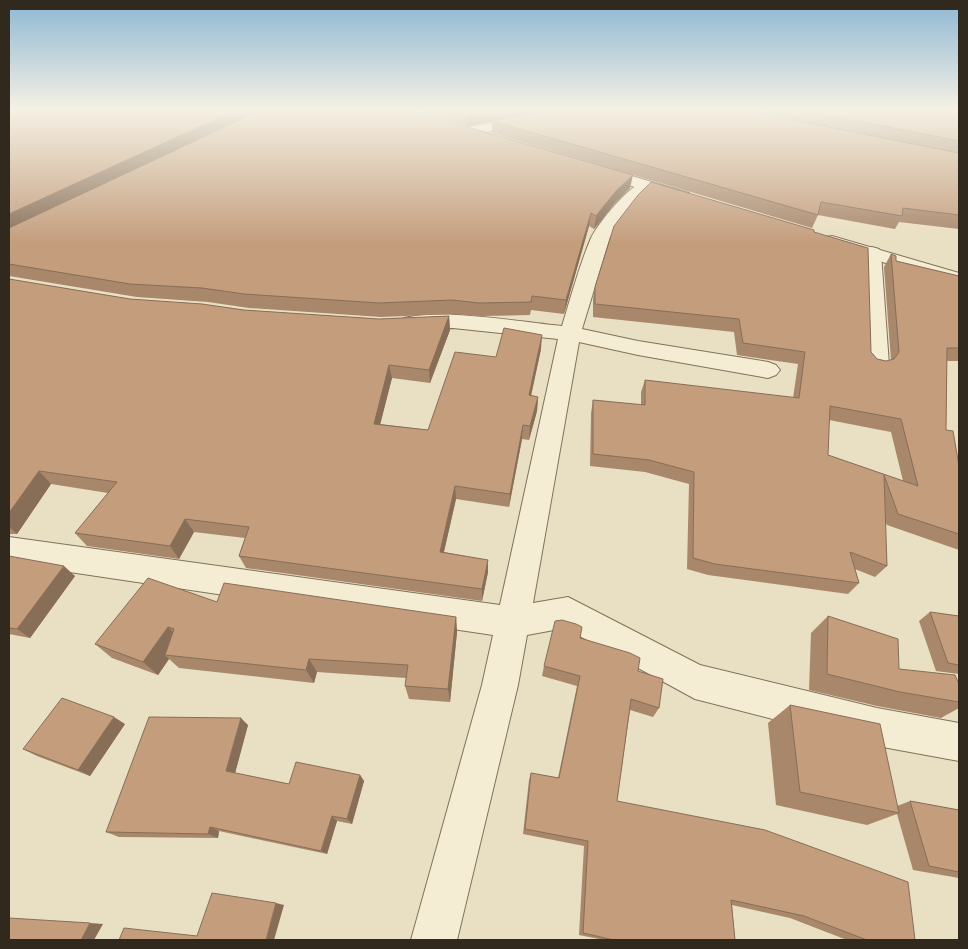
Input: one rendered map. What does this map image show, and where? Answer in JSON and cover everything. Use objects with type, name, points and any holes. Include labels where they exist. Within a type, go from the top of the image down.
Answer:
[{"type":"street","points":[[580,166],[702,203]]},
{"type":"street","points":[[434,940],[500,685],[570,333],[601,238],[628,201],[646,186]]},
{"type":"street","points":[[815,236],[959,280]]},
{"type":"street","points":[[872,253],[877,365]]},
{"type":"street","points":[[390,324],[453,322],[570,333],[638,348],[768,370]]},
{"type":"street","points":[[9,550],[511,622],[568,612],[695,681],[877,727],[959,742]]},
{"type":"building","points":[[9,155],[137,155],[9,214]]},
{"type":"building","points":[[164,155],[565,155],[633,175],[616,191],[596,216],[591,213],[566,300],[532,296],[531,302],[479,303],[452,300],[379,303],[130,284],[9,264],[9,228]]},
{"type":"building","points":[[611,155],[959,155],[959,215],[903,208],[902,216],[821,202],[818,215]]},
{"type":"building","points":[[651,182],[814,230],[814,232],[868,248],[871,352],[877,359],[886,361],[894,359],[899,352],[891,254],[896,256],[896,261],[959,276],[959,348],[947,348],[946,430],[953,431],[959,466],[959,534],[898,514],[884,475],[887,566],[850,552],[859,583],[715,564],[693,558],[694,472],[649,460],[593,454],[593,400],[645,405],[645,380],[799,398],[805,352],[743,343],[739,319],[595,304],[595,287],[614,226],[638,195]],"holes":[[[830,406],[901,419],[918,486],[828,455]]]},
{"type":"building","points":[[9,279],[130,299],[202,304],[244,310],[379,319],[449,316],[429,370],[389,365],[374,424],[428,430],[455,352],[496,357],[504,328],[542,335],[529,395],[538,397],[530,426],[523,425],[510,494],[455,486],[440,552],[488,560],[482,589],[239,556],[249,527],[185,519],[170,546],[75,533],[117,482],[39,471],[9,513]]},
{"type":"building","points":[[9,556],[64,566],[17,629],[9,628]]},
{"type":"building","points":[[148,578],[217,602],[224,583],[456,617],[448,689],[405,686],[408,665],[309,659],[306,670],[165,655],[174,629],[168,627],[143,662],[95,644]]},
{"type":"building","points":[[930,612],[959,616],[959,665],[948,663]]},
{"type":"building","points":[[828,616],[898,639],[899,669],[955,675],[959,684],[959,702],[900,692],[827,674]]},
{"type":"building","points":[[562,620],[582,627],[580,638],[630,653],[640,658],[638,671],[663,679],[659,708],[631,699],[617,801],[765,830],[908,882],[915,940],[867,940],[804,916],[731,900],[735,940],[614,940],[583,933],[588,841],[525,829],[531,773],[559,778],[580,676],[544,666],[555,621]]},
{"type":"building","points":[[62,698],[114,717],[78,770],[23,749]]},
{"type":"building","points":[[790,705],[880,724],[899,813],[800,792]]},
{"type":"building","points":[[149,717],[241,718],[226,771],[289,784],[296,762],[360,775],[347,819],[332,816],[321,851],[210,827],[208,834],[106,832]]},
{"type":"building","points":[[910,801],[959,810],[959,872],[929,866]]},
{"type":"building","points":[[212,893],[276,903],[266,940],[119,940],[124,928],[197,936]]},
{"type":"building","points":[[9,918],[90,923],[81,940],[9,940]]}]
